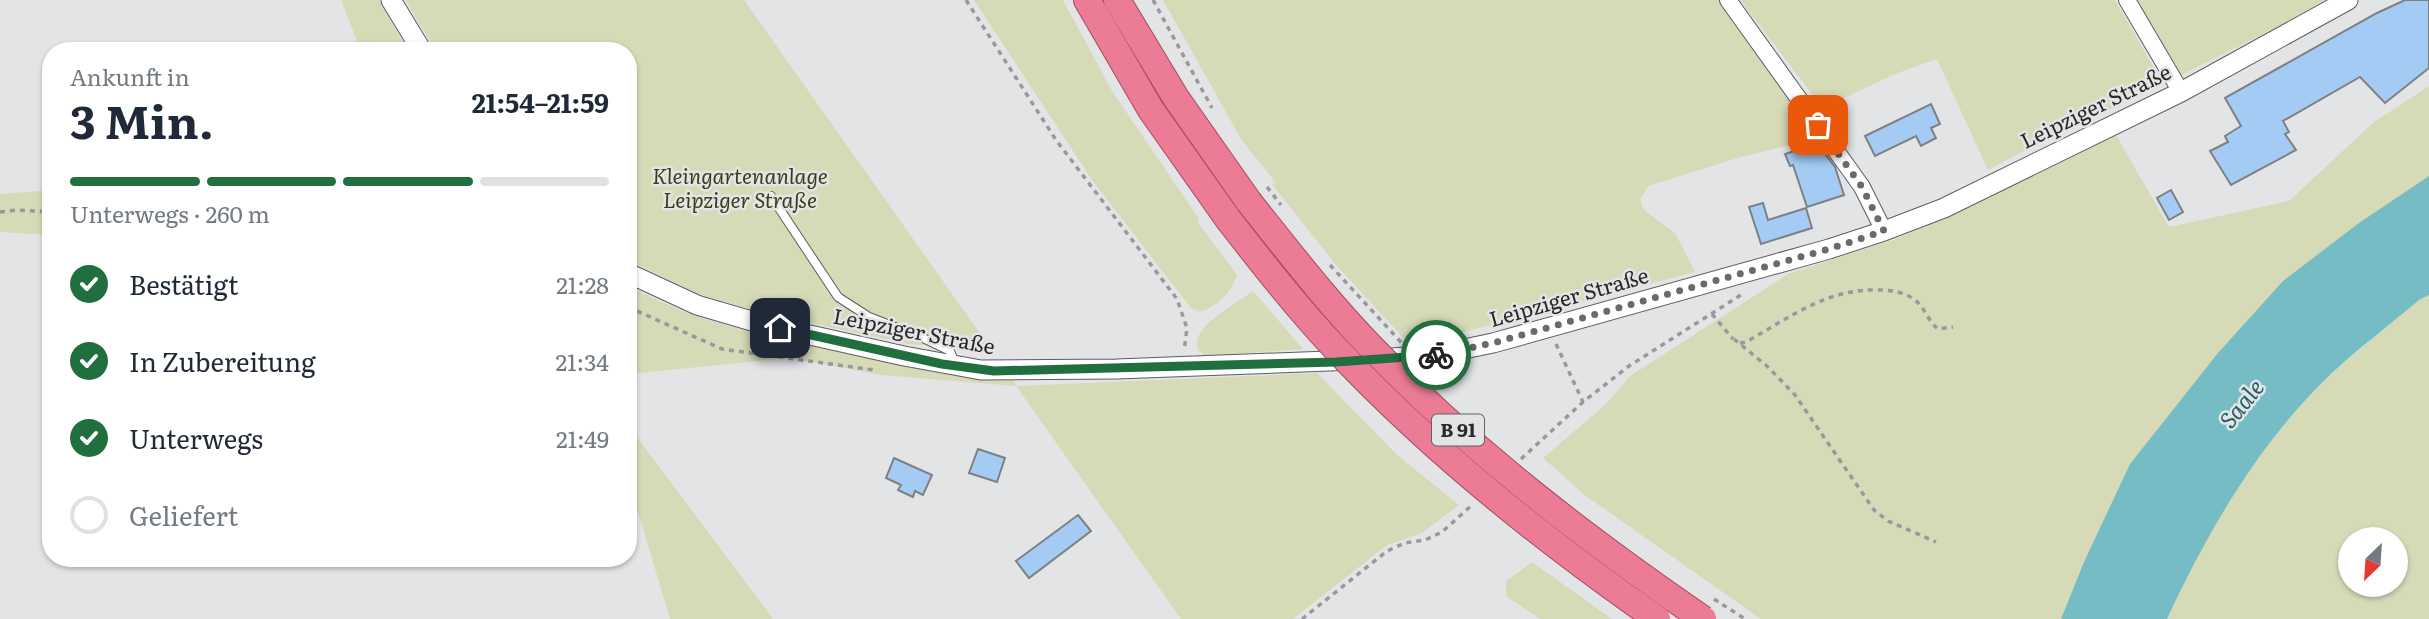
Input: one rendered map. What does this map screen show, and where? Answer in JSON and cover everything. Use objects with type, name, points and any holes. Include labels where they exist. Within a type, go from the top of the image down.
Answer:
[{"type":"highway","name":"B 91","points":[[1087,0],[1151,110],[1228,219],[1296,306],[1338,352],[1413,426],[1492,496],[1657,619]]},
{"type":"highway","name":"B 91","points":[[1117,0],[1176,98],[1258,195],[1319,289],[1373,349],[1471,442],[1540,501],[1583,534],[1708,609]]},
{"type":"street","points":[[391,0],[417,42]]},
{"type":"street","points":[[1728,0],[1862,187],[1884,231]]},
{"type":"street","points":[[2127,0],[2181,92]]},
{"type":"street","name":"Leipziger Straße","points":[[637,278],[718,312],[807,335],[994,371],[1183,367],[1416,357],[1466,349],[1829,249],[1944,208],[2181,92],[2348,0]]},
{"type":"lane","points":[[771,196],[838,297],[869,317],[950,351],[957,366]]},
{"type":"path","points":[[966,0],[1056,140],[1177,299],[1187,328],[1183,367]]},
{"type":"path","points":[[1153,0],[1214,113]]},
{"type":"path","points":[[1260,178],[1258,195],[1284,209]]},
{"type":"path","points":[[0,212],[42,211]]},
{"type":"path","points":[[1324,258],[1424,367]]},
{"type":"path","points":[[1734,340],[1739,343],[1746,342],[1824,299],[1873,289],[1903,294],[1915,300],[1930,323],[1938,329],[1953,327]]},
{"type":"path","points":[[1536,444],[1629,366],[1746,291]]},
{"type":"path","points":[[637,311],[722,349],[887,371]]},
{"type":"path","points":[[1712,314],[1734,340],[1768,367],[1795,395],[1874,510],[1888,521],[1936,542]]},
{"type":"path","points":[[1548,327],[1583,402]]},
{"type":"path","points":[[1522,455],[1531,463]]},
{"type":"path","points":[[1302,619],[1387,551],[1405,543],[1425,540],[1442,532],[1455,520]]},
{"type":"path","points":[[1708,609],[1745,619]]},
{"type":"green space","points":[[341,0],[379,0],[403,42],[357,42]]},
{"type":"green space","name":"Kleingartenanlage Leipziger Straße","points":[[405,0],[744,0],[991,349],[908,344],[764,313],[698,294],[637,264],[637,42],[431,42]]},
{"type":"green space","points":[[974,0],[1063,0],[1112,91],[1199,219],[1198,223],[1237,275],[1228,293],[1213,306],[1200,312],[1191,308],[1092,180]]},
{"type":"green space","points":[[1163,0],[1719,0],[1818,138],[1741,157],[1648,186],[1640,200],[1643,208],[1675,233],[1695,272],[1409,344],[1336,265],[1272,184],[1276,183],[1241,139]]},
{"type":"green space","points":[[1740,0],[2115,0],[2163,84],[1988,170],[1937,59],[1895,74],[1823,108]]},
{"type":"green space","points":[[2133,0],[2325,0],[2179,76]]},
{"type":"green space","points":[[2429,86],[2429,178],[2061,619],[1761,619],[1586,496],[1543,458],[1605,405],[1630,376],[1788,274],[1893,240],[1977,204],[2116,135],[2169,227],[2289,201],[2374,122]]},
{"type":"green space","points":[[42,191],[42,234],[0,232],[0,194]]},
{"type":"green space","points":[[637,290],[675,308],[750,332],[896,363],[1013,380],[1016,386],[882,375],[790,358],[637,373]]},
{"type":"green space","points":[[1253,291],[1303,349],[1206,356],[1198,348],[1198,339],[1203,330],[1212,320]]},
{"type":"green space","points":[[2429,295],[2429,619],[2167,619],[2200,552],[2238,488],[2282,427],[2333,372],[2419,300]]},
{"type":"green space","points":[[1317,373],[1396,454],[1459,505],[1422,533],[1387,545],[1293,619],[1181,619],[1016,386]]},
{"type":"green space","points":[[637,437],[773,619],[670,619],[637,508]]},
{"type":"green space","points":[[1532,562],[1612,619],[1540,619],[1506,596],[1506,581]]},
{"type":"water","name":"Saale","points":[[2429,176],[2429,295],[2419,300],[2343,363],[2282,427],[2219,519],[2167,619],[2061,619],[2084,562],[2130,464],[2218,353],[2283,281],[2359,223]]},
{"type":"building","points":[[2405,0],[2429,0],[2429,68],[2385,103],[2360,77],[2283,121],[2289,132],[2285,134],[2296,150],[2231,185],[2210,151],[2228,142],[2225,136],[2241,126],[2225,98]]},
{"type":"building","points":[[1931,104],[1940,124],[1931,128],[1936,138],[1921,146],[1916,136],[1875,156],[1865,136]]},
{"type":"building","points":[[1817,143],[1835,167],[1844,195],[1807,207],[1793,165],[1790,166],[1785,154]]},
{"type":"building","points":[[2171,190],[2183,212],[2169,220],[2157,198]]},
{"type":"building","points":[[1763,203],[1768,220],[1806,208],[1812,228],[1761,244],[1749,207]]},
{"type":"building","points":[[978,449],[1005,458],[997,482],[969,473]]},
{"type":"building","points":[[894,458],[932,475],[923,495],[915,491],[913,497],[898,490],[901,485],[886,478]]},
{"type":"building","points":[[1078,515],[1091,531],[1029,578],[1016,561]]},
{"type":"way so far","points":[[1436,355],[1493,343],[1829,249],[1884,231],[1862,187],[1818,125]]},
{"type":"route","points":[[780,328],[942,364],[994,371],[1336,362],[1436,355]]}]
